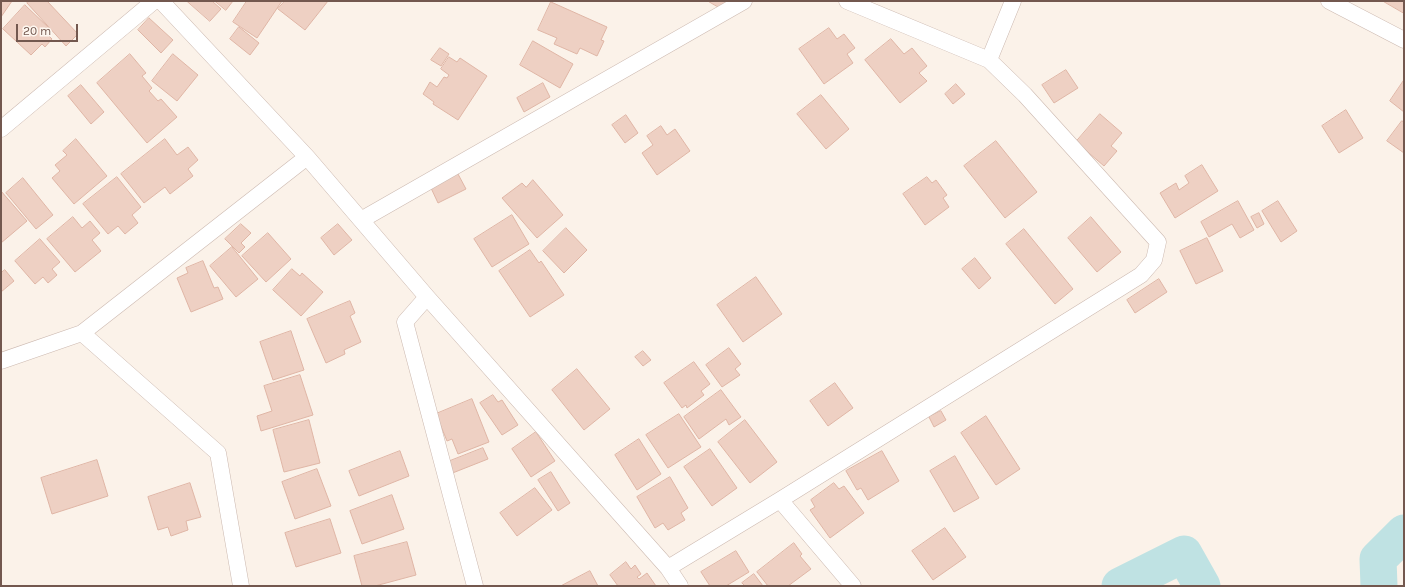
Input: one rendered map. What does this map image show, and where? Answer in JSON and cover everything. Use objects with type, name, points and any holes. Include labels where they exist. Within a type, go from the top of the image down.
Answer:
[{"type":"street","points":[[1,130],[154,1]]},
{"type":"street","points":[[161,1],[307,157],[427,297],[668,568],[680,586]]},
{"type":"street","points":[[361,220],[744,1]]},
{"type":"street","points":[[668,568],[1141,275],[1154,260],[1158,242],[1025,95],[989,60],[847,1]]},
{"type":"street","points":[[989,60],[1013,1]]},
{"type":"street","points":[[1329,1],[1404,40]]},
{"type":"street","points":[[1,361],[82,333],[307,157]]},
{"type":"street","points":[[427,297],[405,322],[475,586]]},
{"type":"street","points":[[82,333],[218,453],[241,586]]},
{"type":"street","points":[[780,500],[853,586]]},
{"type":"building","points":[[1,1],[12,1],[1,17]]},
{"type":"building","points":[[30,1],[47,1],[78,34],[66,46],[27,3]]},
{"type":"building","points":[[187,1],[212,1],[221,9],[210,21]]},
{"type":"building","points":[[215,1],[233,1],[226,10]]},
{"type":"building","points":[[247,1],[282,1],[257,38],[233,22]]},
{"type":"building","points":[[285,1],[328,1],[305,30],[278,9]]},
{"type":"building","points":[[708,1],[729,1],[724,10]]},
{"type":"building","points":[[1383,1],[1404,1],[1404,13]]},
{"type":"building","points":[[551,2],[607,27],[601,40],[604,41],[597,56],[580,48],[577,54],[554,44],[557,38],[538,30]]},
{"type":"building","points":[[25,5],[49,28],[45,32],[52,39],[45,47],[42,44],[31,55],[3,29]]},
{"type":"building","points":[[149,18],[173,40],[161,53],[138,30]]},
{"type":"building","points":[[239,27],[259,43],[250,55],[230,39]]},
{"type":"building","points":[[829,28],[837,39],[844,34],[855,48],[847,54],[853,63],[824,84],[799,49]]},
{"type":"building","points":[[891,39],[904,54],[912,48],[927,66],[919,73],[927,81],[900,103],[865,60]]},
{"type":"building","points":[[533,41],[573,64],[560,88],[520,65]]},
{"type":"building","points":[[440,48],[449,54],[441,66],[431,60]]},
{"type":"building","points":[[130,54],[146,73],[142,76],[152,88],[149,91],[158,101],[161,99],[177,117],[147,143],[97,83]]},
{"type":"building","points":[[173,54],[198,75],[177,101],[152,81]]},
{"type":"building","points":[[449,57],[457,62],[460,58],[487,76],[458,120],[433,104],[434,102],[423,94],[430,82],[437,87],[444,77],[447,78],[449,75],[441,69]]},
{"type":"building","points":[[1066,70],[1078,88],[1054,103],[1042,85]]},
{"type":"building","points":[[1404,80],[1404,112],[1390,101]]},
{"type":"building","points":[[543,83],[550,97],[524,112],[517,98]]},
{"type":"building","points":[[956,84],[965,94],[953,104],[945,94]]},
{"type":"building","points":[[81,85],[104,112],[91,124],[68,96]]},
{"type":"building","points":[[821,95],[849,129],[826,149],[797,114]]},
{"type":"building","points":[[1346,110],[1363,138],[1339,153],[1322,126]]},
{"type":"building","points":[[1100,114],[1122,133],[1111,146],[1117,151],[1104,166],[1076,142]]},
{"type":"building","points":[[626,115],[638,133],[625,143],[612,125]]},
{"type":"building","points":[[1402,121],[1404,122],[1404,153],[1387,141]]},
{"type":"building","points":[[661,126],[667,135],[675,129],[690,151],[657,175],[642,153],[653,145],[647,136]]},
{"type":"building","points":[[76,139],[107,176],[74,204],[52,178],[60,171],[55,165],[67,155],[63,151]]},
{"type":"building","points":[[165,139],[177,155],[188,147],[198,160],[188,169],[193,176],[170,194],[165,187],[144,203],[121,174]]},
{"type":"building","points":[[996,141],[1037,192],[1005,218],[964,166]]},
{"type":"building","points":[[1202,165],[1218,191],[1175,218],[1160,193],[1176,183],[1179,190],[1189,183],[1185,176]]},
{"type":"building","points":[[458,174],[466,189],[438,203],[431,188]]},
{"type":"building","points":[[117,177],[141,207],[132,215],[138,223],[125,234],[118,226],[108,234],[83,204]]},
{"type":"building","points":[[927,177],[932,183],[936,180],[947,195],[943,198],[949,207],[925,225],[903,194]]},
{"type":"building","points":[[23,178],[53,215],[36,229],[6,193]]},
{"type":"building","points":[[533,180],[563,215],[537,238],[502,198],[522,183],[526,187]]},
{"type":"building","points":[[1,191],[27,221],[1,243]]},
{"type":"building","points":[[1238,201],[1254,230],[1240,238],[1232,224],[1209,237],[1201,222]]},
{"type":"building","points":[[1278,201],[1297,231],[1281,242],[1262,211]]},
{"type":"building","points":[[1259,213],[1264,224],[1257,228],[1251,217]]},
{"type":"building","points":[[512,215],[529,244],[492,267],[474,239]]},
{"type":"building","points":[[73,217],[82,228],[90,221],[100,233],[92,240],[101,251],[75,272],[47,239]]},
{"type":"building","points":[[1091,217],[1121,252],[1097,272],[1068,238]]},
{"type":"building","points":[[241,224],[251,233],[241,243],[245,247],[239,253],[225,239]]},
{"type":"building","points":[[338,224],[352,240],[334,255],[321,238]]},
{"type":"building","points":[[566,228],[587,250],[564,273],[543,251]]},
{"type":"building","points":[[1024,229],[1073,289],[1055,304],[1006,244]]},
{"type":"building","points":[[268,233],[291,259],[266,282],[242,256]]},
{"type":"building","points":[[1207,238],[1223,271],[1196,284],[1180,251]]},
{"type":"building","points":[[40,239],[60,262],[52,269],[57,275],[48,283],[43,277],[35,284],[15,261]]},
{"type":"building","points":[[232,247],[258,279],[236,297],[210,266]]},
{"type":"building","points":[[530,250],[539,263],[541,261],[564,295],[530,317],[499,271]]},
{"type":"building","points":[[975,258],[991,278],[979,289],[962,269]]},
{"type":"building","points":[[203,261],[214,288],[218,287],[223,299],[191,312],[177,278],[188,273],[186,268]]},
{"type":"building","points":[[292,269],[300,276],[302,273],[323,292],[301,316],[273,290]]},
{"type":"building","points":[[5,270],[14,281],[1,292],[1,273]]},
{"type":"building","points":[[756,277],[782,314],[743,342],[717,305]]},
{"type":"building","points":[[1159,279],[1167,292],[1135,313],[1127,300]]},
{"type":"building","points":[[350,301],[355,313],[350,316],[361,342],[344,350],[345,354],[326,363],[307,319]]},
{"type":"building","points":[[291,331],[304,370],[273,380],[260,342]]},
{"type":"building","points":[[729,348],[741,364],[735,369],[740,375],[722,387],[706,365]]},
{"type":"building","points":[[643,351],[651,360],[643,366],[635,357]]},
{"type":"building","points":[[694,362],[710,384],[701,391],[704,395],[687,408],[686,405],[682,408],[664,383]]},
{"type":"building","points":[[577,369],[610,409],[584,430],[552,390]]},
{"type":"building","points":[[300,375],[313,415],[261,431],[257,416],[272,411],[264,386]]},
{"type":"building","points":[[835,383],[853,408],[828,426],[810,401]]},
{"type":"building","points":[[721,390],[741,417],[729,425],[726,419],[699,439],[684,417]]},
{"type":"building","points":[[493,395],[498,402],[502,400],[518,425],[502,435],[480,403]]},
{"type":"building","points":[[472,399],[489,442],[458,454],[452,439],[447,441],[436,414]]},
{"type":"building","points":[[941,411],[946,420],[934,427],[929,417]]},
{"type":"building","points":[[679,414],[701,447],[668,468],[646,435]]},
{"type":"building","points":[[986,416],[1020,469],[996,485],[961,433]]},
{"type":"building","points":[[309,420],[320,463],[284,472],[273,430]]},
{"type":"building","points":[[745,420],[777,462],[750,483],[718,442]]},
{"type":"building","points":[[536,432],[555,461],[531,477],[512,449]]},
{"type":"building","points":[[639,439],[661,474],[637,490],[615,455]]},
{"type":"building","points":[[483,448],[488,459],[450,474],[445,463]]},
{"type":"building","points":[[710,449],[737,488],[712,506],[684,467]]},
{"type":"building","points":[[400,451],[409,476],[359,496],[349,471]]},
{"type":"building","points":[[882,451],[899,481],[868,500],[861,488],[857,490],[846,471]]},
{"type":"building","points":[[955,456],[979,498],[954,512],[930,471]]},
{"type":"building","points":[[97,460],[108,496],[52,514],[41,478]]},
{"type":"building","points":[[317,469],[331,506],[295,519],[282,482]]},
{"type":"building","points":[[551,472],[570,503],[558,511],[538,480]]},
{"type":"building","points":[[670,477],[688,508],[681,513],[685,520],[668,530],[663,523],[655,528],[637,497]]},
{"type":"building","points":[[190,483],[201,517],[186,521],[188,530],[171,536],[168,527],[158,530],[148,497]]},
{"type":"building","points":[[834,483],[839,489],[844,486],[864,513],[830,538],[810,510],[815,507],[811,500]]},
{"type":"building","points":[[535,488],[552,510],[517,536],[500,513]]},
{"type":"building","points":[[392,495],[404,529],[362,544],[350,511]]},
{"type":"building","points":[[330,519],[341,553],[296,567],[285,533]]},
{"type":"building","points":[[945,528],[966,557],[933,580],[912,551]]},
{"type":"building","points":[[407,542],[416,575],[375,586],[362,586],[354,556]]},
{"type":"building","points":[[794,543],[802,554],[800,556],[811,569],[788,586],[768,586],[757,572]]},
{"type":"building","points":[[736,551],[749,572],[726,586],[710,586],[701,572]]},
{"type":"building","points":[[626,562],[631,569],[635,565],[641,574],[637,577],[639,579],[647,573],[656,586],[618,586],[610,575]]},
{"type":"building","points":[[590,571],[598,586],[561,586]]},
{"type":"building","points":[[754,574],[763,586],[745,586],[742,583]]},
{"type":"waterway","points":[[1379,586],[1378,559],[1404,533]]},
{"type":"waterway","points":[[1120,586],[1184,554],[1202,586]]}]
